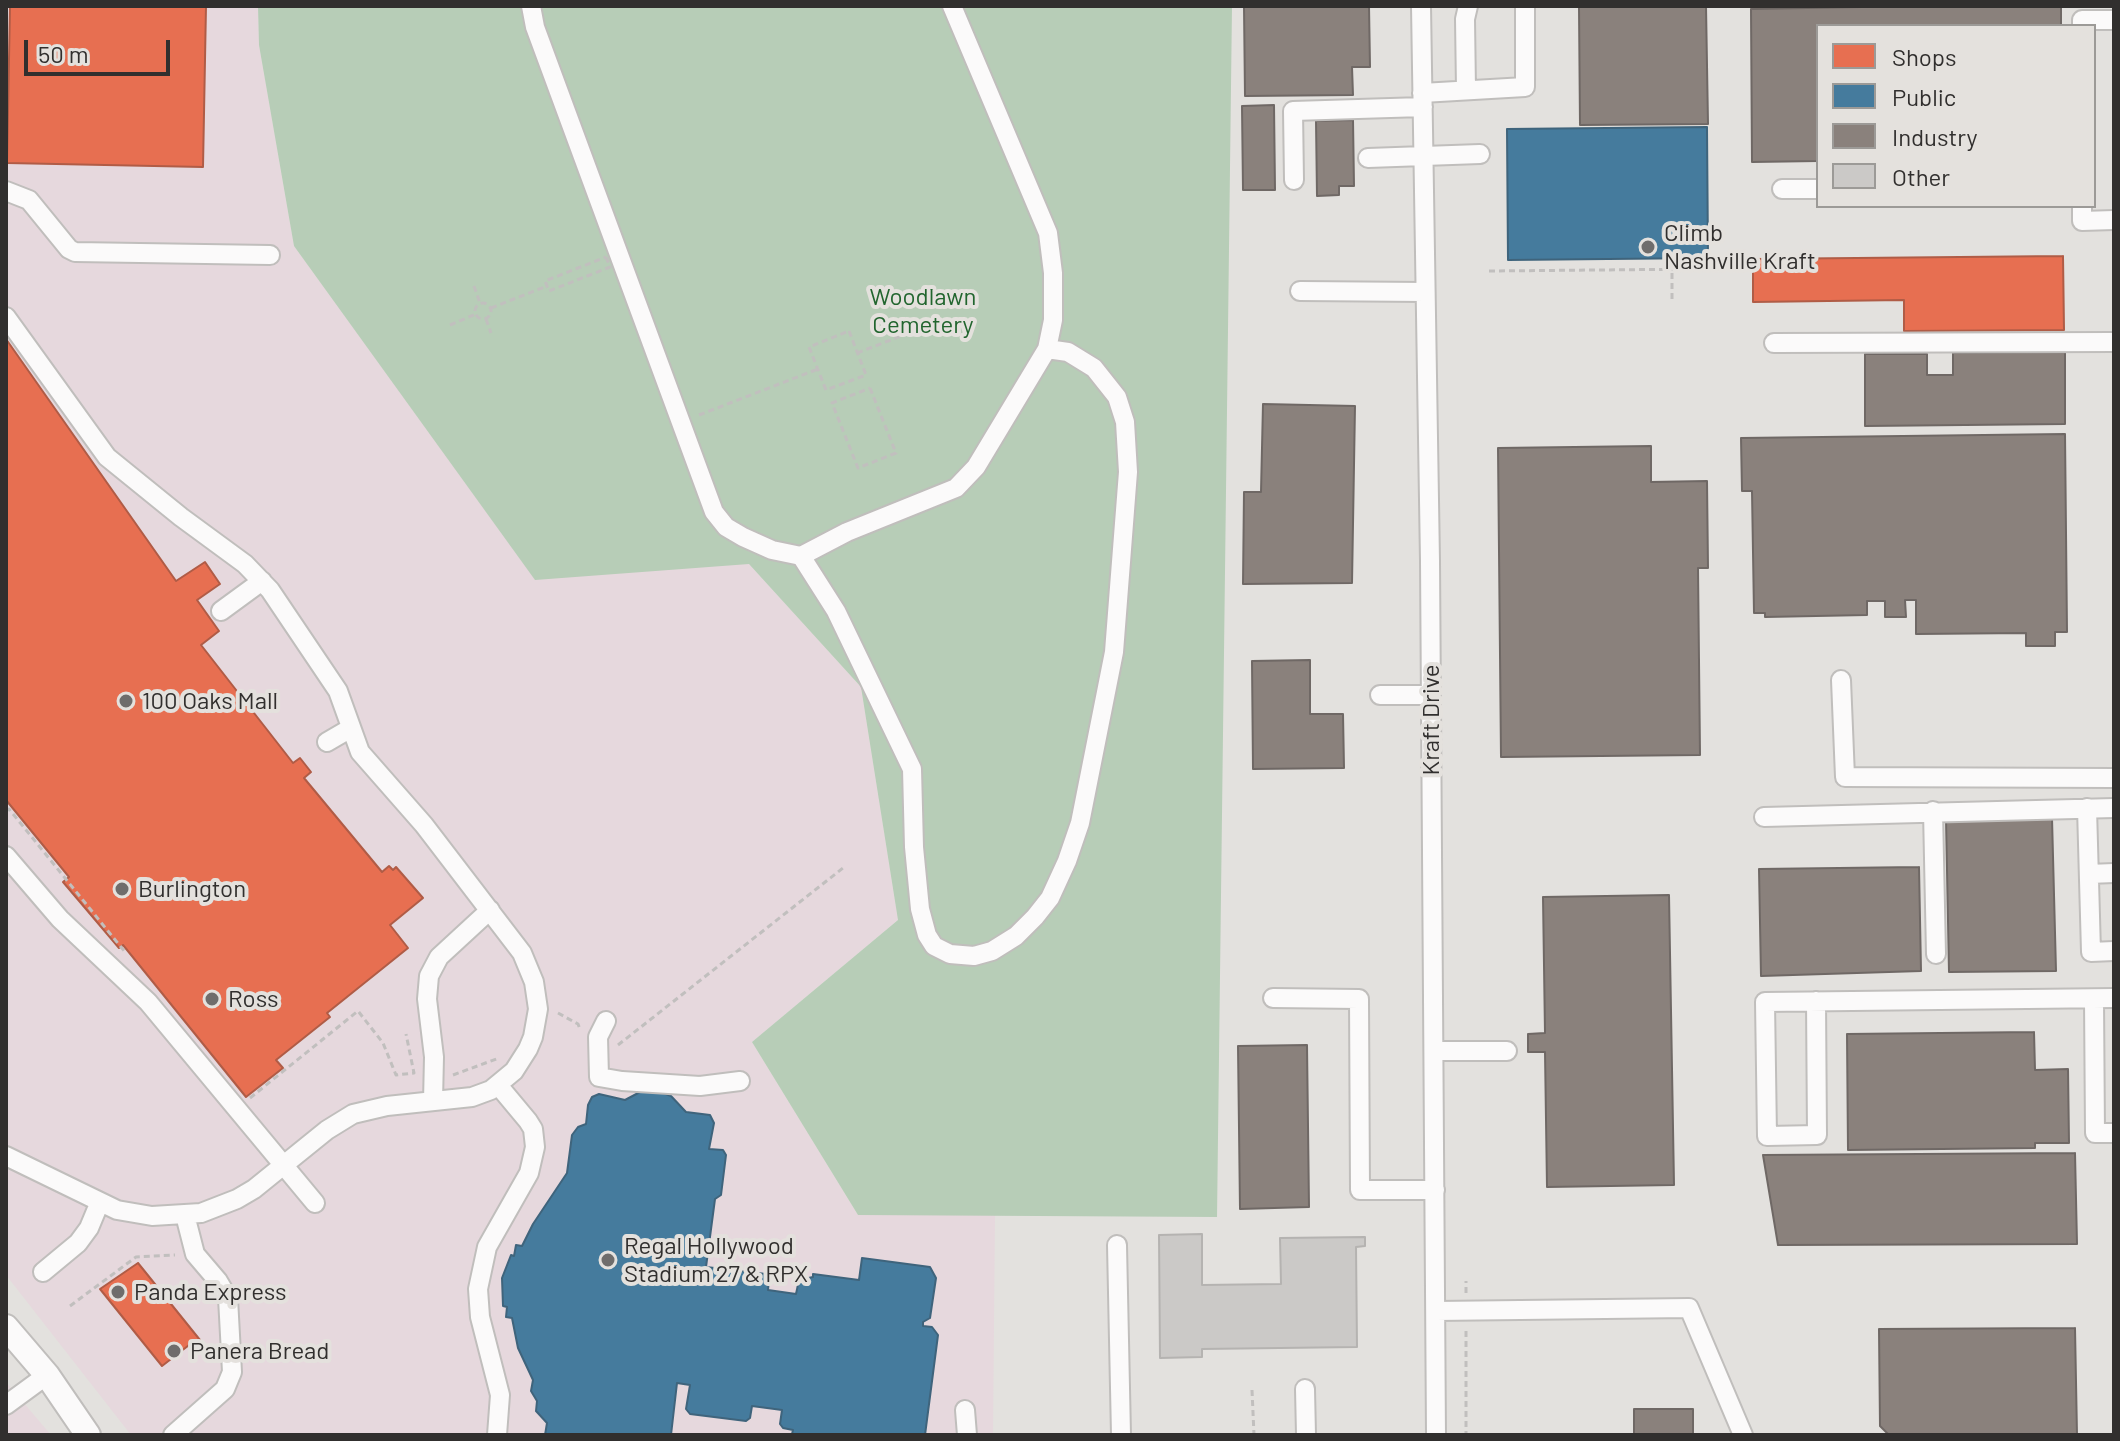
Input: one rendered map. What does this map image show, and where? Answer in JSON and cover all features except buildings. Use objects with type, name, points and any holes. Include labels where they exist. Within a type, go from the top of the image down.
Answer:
[{"type":"main road","points":[[6,1327],[47,1375],[88,1435]]},
{"type":"street","points":[[531,6],[535,27],[714,512],[726,527],[772,550],[801,556],[847,532],[956,488],[976,467],[1047,349],[1053,320],[1053,273],[1048,233],[952,6]]},
{"type":"street","name":"Kraft Drive","points":[[1421,6],[1431,695],[1436,1435]]},
{"type":"street","points":[[1466,90],[1465,19],[1468,6]]},
{"type":"street","points":[[1294,180],[1293,111],[1422,100],[1466,90],[1525,87],[1525,6]]},
{"type":"street","points":[[2082,24],[2082,20],[2114,20]]},
{"type":"street","points":[[1368,158],[1480,154]]},
{"type":"street","points":[[1782,189],[1816,189]]},
{"type":"street","points":[[6,191],[29,200],[69,249],[75,252],[270,255]]},
{"type":"street","points":[[2082,208],[2082,221],[2114,220]]},
{"type":"street","points":[[1300,291],[1425,292]]},
{"type":"street","points":[[6,317],[107,457],[245,564],[262,581],[338,691],[360,752],[424,825],[527,962],[537,1001],[536,1022],[528,1049],[514,1071],[498,1085],[472,1097],[387,1106],[353,1114],[327,1130],[284,1167],[237,1199],[201,1213],[134,1214],[99,1204],[6,1156]]},
{"type":"street","points":[[1774,343],[2114,342]]},
{"type":"street","points":[[801,556],[836,611],[912,769],[919,897],[927,935],[934,946],[950,954],[974,956],[992,951],[1016,936],[1035,917],[1050,898],[1067,861],[1080,823],[1114,652],[1128,472],[1125,422],[1117,397],[1094,368],[1068,352],[1047,349]]},
{"type":"street","points":[[221,611],[262,581]]},
{"type":"street","points":[[1841,680],[1845,777],[2114,778]]},
{"type":"street","points":[[1380,695],[1431,695]]},
{"type":"street","points":[[327,742],[351,728]]},
{"type":"street","points":[[2087,808],[2091,952],[2114,951]]},
{"type":"street","points":[[1764,817],[2114,808]]},
{"type":"street","points":[[1933,811],[1936,954]]},
{"type":"street","points":[[6,856],[60,919],[148,1002],[315,1203]]},
{"type":"street","points":[[2089,874],[2114,873]]},
{"type":"street","points":[[433,1101],[434,1057],[427,999],[429,976],[439,957],[490,910]]},
{"type":"street","points":[[1273,998],[1359,999],[1360,1190],[1435,1190]]},
{"type":"street","points":[[1816,1001],[1817,1135],[1767,1136],[1765,1002],[1816,1001],[2094,1000],[2114,998]]},
{"type":"street","points":[[2094,1000],[2095,1133],[2114,1133]]},
{"type":"street","points":[[606,1021],[598,1037],[606,1047],[599,1077],[700,1086],[740,1081]]},
{"type":"street","points":[[1434,1051],[1507,1051]]},
{"type":"street","points":[[497,1435],[500,1395],[480,1317],[478,1289],[487,1247],[529,1173],[535,1147],[533,1129],[498,1085]]},
{"type":"street","points":[[43,1272],[78,1243],[89,1228],[99,1204]]},
{"type":"street","points":[[173,1435],[225,1389],[232,1372],[228,1298],[195,1254],[185,1215]]},
{"type":"street","points":[[1117,1245],[1121,1435]]},
{"type":"street","points":[[1436,1311],[1689,1308],[1743,1435]]},
{"type":"street","points":[[6,1405],[47,1375]]},
{"type":"street","points":[[1305,1389],[1306,1435]]},
{"type":"street","points":[[965,1410],[967,1435]]},
{"type":"path","points":[[606,257],[610,267],[549,291],[547,286],[545,281],[606,257]]},
{"type":"path","points":[[1672,269],[1672,299]]},
{"type":"path","points":[[1489,271],[1707,269]]},
{"type":"path","points":[[474,286],[480,303]]},
{"type":"path","points":[[491,308],[547,286]]},
{"type":"path","points":[[480,303],[486,303],[491,308],[491,315],[486,319],[480,319],[476,314],[480,303]]},
{"type":"path","points":[[450,325],[476,314]]},
{"type":"path","points":[[486,319],[491,333]]},
{"type":"path","points":[[857,353],[927,326]]},
{"type":"path","points":[[849,331],[866,375],[826,390],[818,369],[809,347],[849,331]]},
{"type":"path","points":[[680,422],[818,369]]},
{"type":"path","points":[[870,388],[896,453],[858,468],[832,403],[870,388]]},
{"type":"path","points":[[6,811],[9,809],[130,958]]},
{"type":"path","points":[[554,1011],[578,1024],[580,1043],[606,1047],[843,868]]},
{"type":"path","points":[[241,1094],[247,1100],[358,1011],[383,1043],[396,1075],[414,1073],[406,1034]]},
{"type":"path","points":[[453,1075],[506,1056]]},
{"type":"path","points":[[70,1306],[136,1257],[195,1254]]},
{"type":"path","points":[[1466,1281],[1466,1298]]},
{"type":"path","points":[[1466,1323],[1466,1435]]},
{"type":"path","points":[[1252,1390],[1254,1435]]},
{"type":"shaded area","name":"100 Oaks Mall","points":[[6,6],[258,6],[259,45],[294,246],[535,579],[689,562],[749,564],[861,687],[898,920],[752,1042],[858,1215],[995,1214],[993,1435],[131,1435],[6,1275]]},
{"type":"shaded area","points":[[6,1382],[51,1435],[6,1435]]},
{"type":"green space","name":"Woodlawn Cemetery","points":[[258,6],[1232,6],[1217,1217],[858,1215],[752,1042],[898,920],[861,687],[749,564],[535,580],[294,246],[259,45]]},
{"type":"place","name":"Climb Nashville Kraft","points":[[1648,247]]},
{"type":"place","name":"100 Oaks Mall","points":[[126,701]]},
{"type":"place","name":"Burlington","points":[[122,889]]},
{"type":"place","name":"Ross","points":[[212,999]]},
{"type":"place","name":"Regal Hollywood Stadium 27 & RPX","points":[[608,1260]]},
{"type":"place","name":"Panda Express","points":[[118,1292]]},
{"type":"place","name":"Panera Bread","points":[[174,1351]]}]
